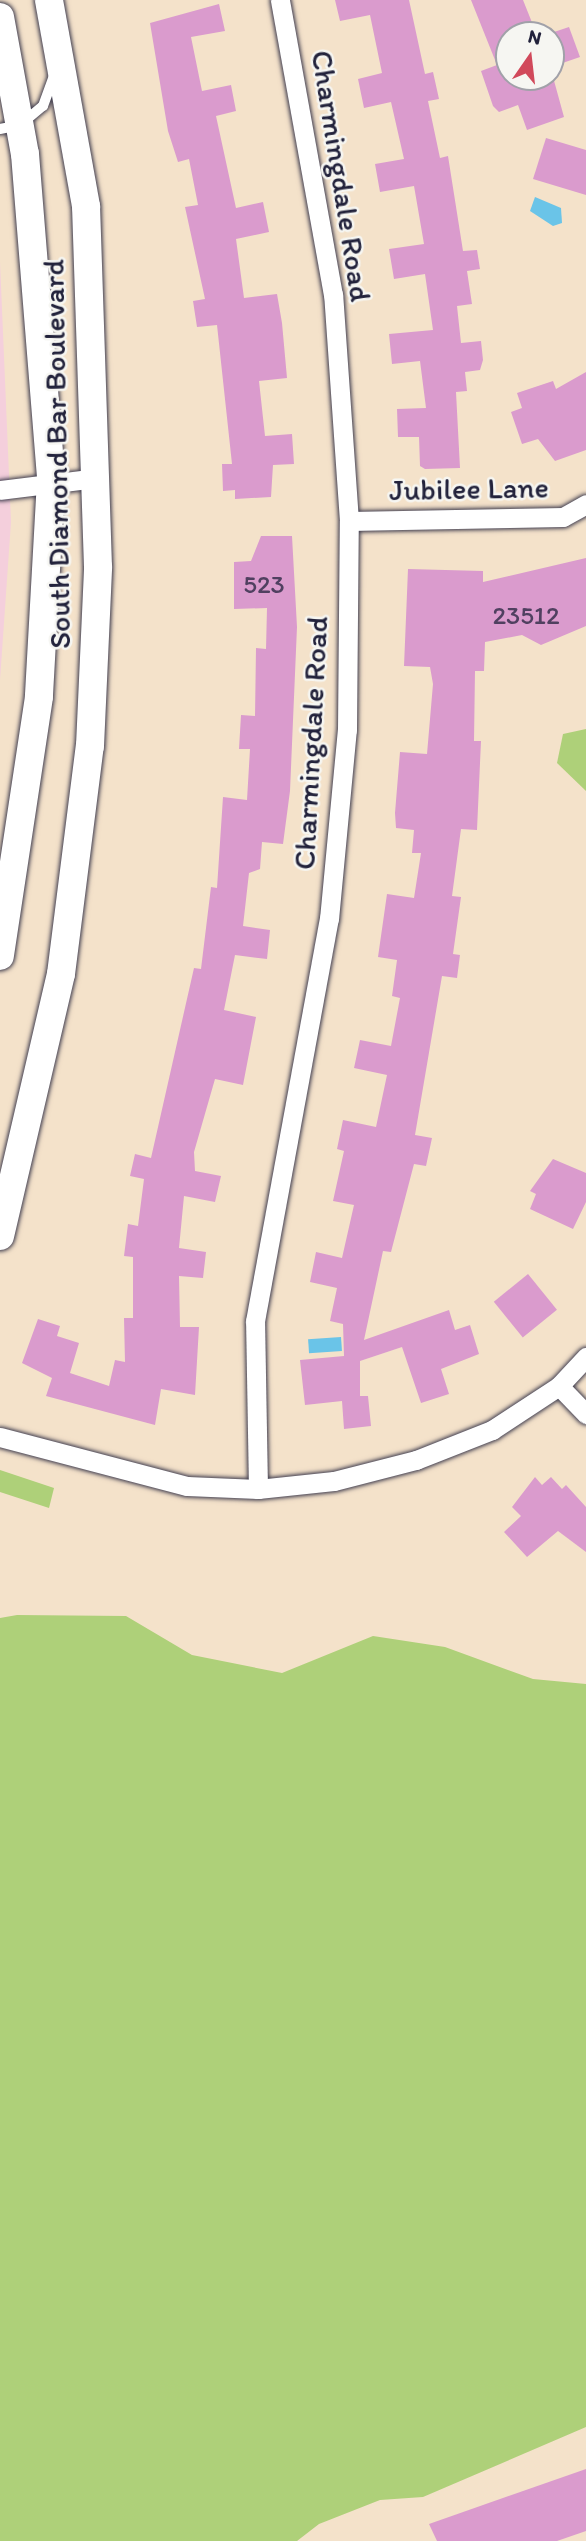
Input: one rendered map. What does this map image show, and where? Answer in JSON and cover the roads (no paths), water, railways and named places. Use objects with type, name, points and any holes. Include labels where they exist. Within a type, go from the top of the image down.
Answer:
[{"type":"main road","name":"South Diamond Bar Boulevard","points":[[0,1236],[61,974],[83,815],[99,567],[86,206],[49,0]]},
{"type":"main road","name":"South Diamond Bar Boulevard","points":[[0,17],[10,127],[51,480],[39,697],[0,956]]},
{"type":"street","name":"Charmingdale Road","points":[[258,1489],[256,1321],[329,919],[347,730],[349,521],[333,295],[280,0]]},
{"type":"street","points":[[0,489],[51,480],[96,478]]},
{"type":"street","name":"Jubilee Lane","points":[[349,521],[563,517],[586,505]]},
{"type":"street","points":[[0,1437],[187,1486],[258,1489],[334,1481],[416,1460],[492,1430],[559,1387],[586,1357]]},
{"type":"street","points":[[559,1387],[586,1414]]},
{"type":"lane","points":[[10,127],[43,106],[59,60]]},
{"type":"water","points":[[535,197],[561,208],[562,223],[553,226],[530,211]]},
{"type":"water","points":[[341,1337],[342,1351],[309,1353],[308,1339]]}]
